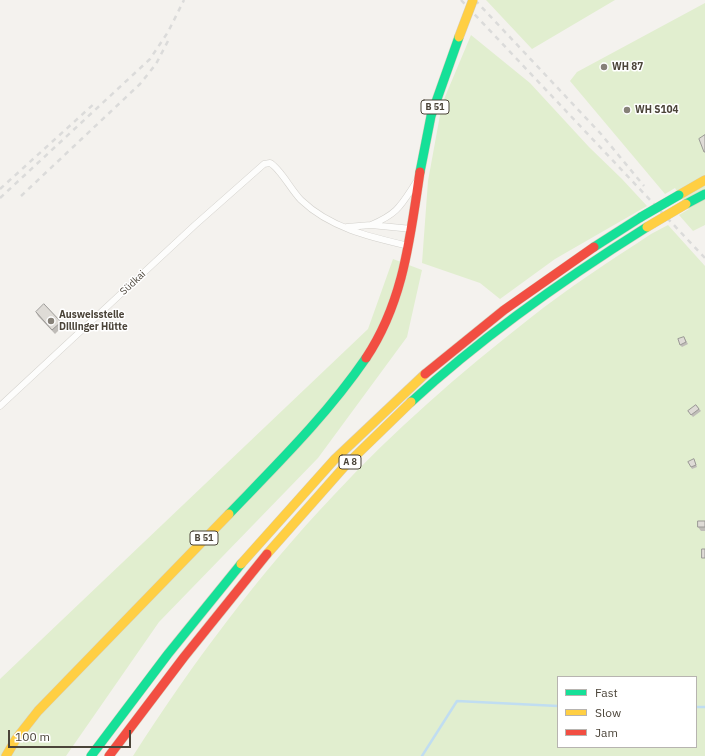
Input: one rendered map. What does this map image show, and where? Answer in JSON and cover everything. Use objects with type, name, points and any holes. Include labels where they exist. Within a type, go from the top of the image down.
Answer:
[{"type":"main road","name":"B 51","points":[[6,756],[16,739],[38,711],[336,400],[378,340],[399,289],[409,246],[419,178],[430,121],[473,0]]},
{"type":"main road","name":"A 8","points":[[91,756],[216,594],[271,529],[345,449],[416,382],[468,338],[545,280],[641,217],[705,180]]},
{"type":"main road","name":"A 8","points":[[109,756],[204,630],[262,560],[314,500],[393,419],[434,382],[514,317],[596,259],[647,227],[705,194]]},
{"type":"street","name":"Südkai","points":[[0,406],[195,225],[257,169],[267,162],[277,168],[292,190],[314,212],[333,223],[346,227]]},
{"type":"street","points":[[371,225],[383,220],[399,209],[419,178]]},
{"type":"street","points":[[346,227],[371,225],[412,229]]},
{"type":"street","points":[[346,227],[356,232],[409,246]]},
{"type":"green space","points":[[486,0],[615,0],[532,49]]},
{"type":"green space","points":[[705,3],[705,225],[693,231],[679,215],[689,209],[675,188],[665,194],[570,81],[577,72]]},
{"type":"green space","points":[[471,35],[530,83],[589,147],[647,206],[555,259],[500,299],[480,283],[422,263],[428,181],[442,104]]},
{"type":"green space","points":[[668,225],[705,266],[705,756],[133,756],[202,654],[252,589],[306,526],[356,472],[428,403],[503,339],[574,286],[651,234]]},
{"type":"green space","points":[[393,259],[422,270],[407,337],[318,458],[159,622],[66,756],[0,756],[0,679],[368,329]]},
{"type":"building","points":[[705,135],[705,152],[704,152],[699,139]]},
{"type":"building","name":"Ausweisstelle Dillinger Hütte","points":[[44,304],[61,322],[52,330],[36,312]]},
{"type":"building","points":[[684,337],[686,342],[680,345],[678,339]]},
{"type":"building","points":[[696,405],[699,409],[691,415],[688,411]]},
{"type":"building","points":[[694,459],[696,465],[691,467],[688,462]]},
{"type":"building","points":[[698,521],[705,521],[705,527],[698,527]]},
{"type":"building","points":[[702,549],[705,549],[705,558],[702,558]]},
{"type":"waterway","points":[[422,756],[457,701],[557,706]]},
{"type":"waterway","points":[[697,707],[705,707]]},
{"type":"railway","points":[[0,198],[150,59],[168,32],[184,0]]},
{"type":"railway","points":[[461,0],[705,258]]},
{"type":"railway","points":[[475,0],[601,134],[644,186]]},
{"type":"railway","points":[[21,196],[140,84],[156,64],[169,39]]},
{"type":"railway","points":[[0,189],[96,102]]},
{"type":"traffic: fast","points":[[420,172],[431,116],[459,37]]},
{"type":"traffic: fast","points":[[686,204],[705,194]]},
{"type":"traffic: fast","points":[[641,217],[679,195]]},
{"type":"traffic: fast","points":[[594,247],[641,217]]},
{"type":"traffic: fast","points":[[411,402],[467,354],[525,309],[585,267],[647,227]]},
{"type":"traffic: fast","points":[[229,514],[318,419],[366,358]]},
{"type":"traffic: fast","points":[[91,756],[168,654],[241,564]]},
{"type":"traffic: slow","points":[[459,37],[473,0]]},
{"type":"traffic: slow","points":[[679,195],[705,180]]},
{"type":"traffic: slow","points":[[647,227],[686,204]]},
{"type":"traffic: slow","points":[[241,564],[334,460],[425,374]]},
{"type":"traffic: slow","points":[[267,554],[344,467],[411,402]]},
{"type":"traffic: slow","points":[[6,756],[16,739],[38,711],[229,514]]},
{"type":"traffic: jam","points":[[366,358],[379,336],[389,314],[404,268],[420,172]]},
{"type":"traffic: jam","points":[[425,374],[504,310],[594,247]]},
{"type":"traffic: jam","points":[[109,756],[184,657],[267,554]]},
{"type":"place","name":"WH 87","points":[[604,67]]},
{"type":"place","name":"WH S104","points":[[627,110]]},
{"type":"place","name":"Ausweisstelle Dillinger Hütte","points":[[51,321]]}]
